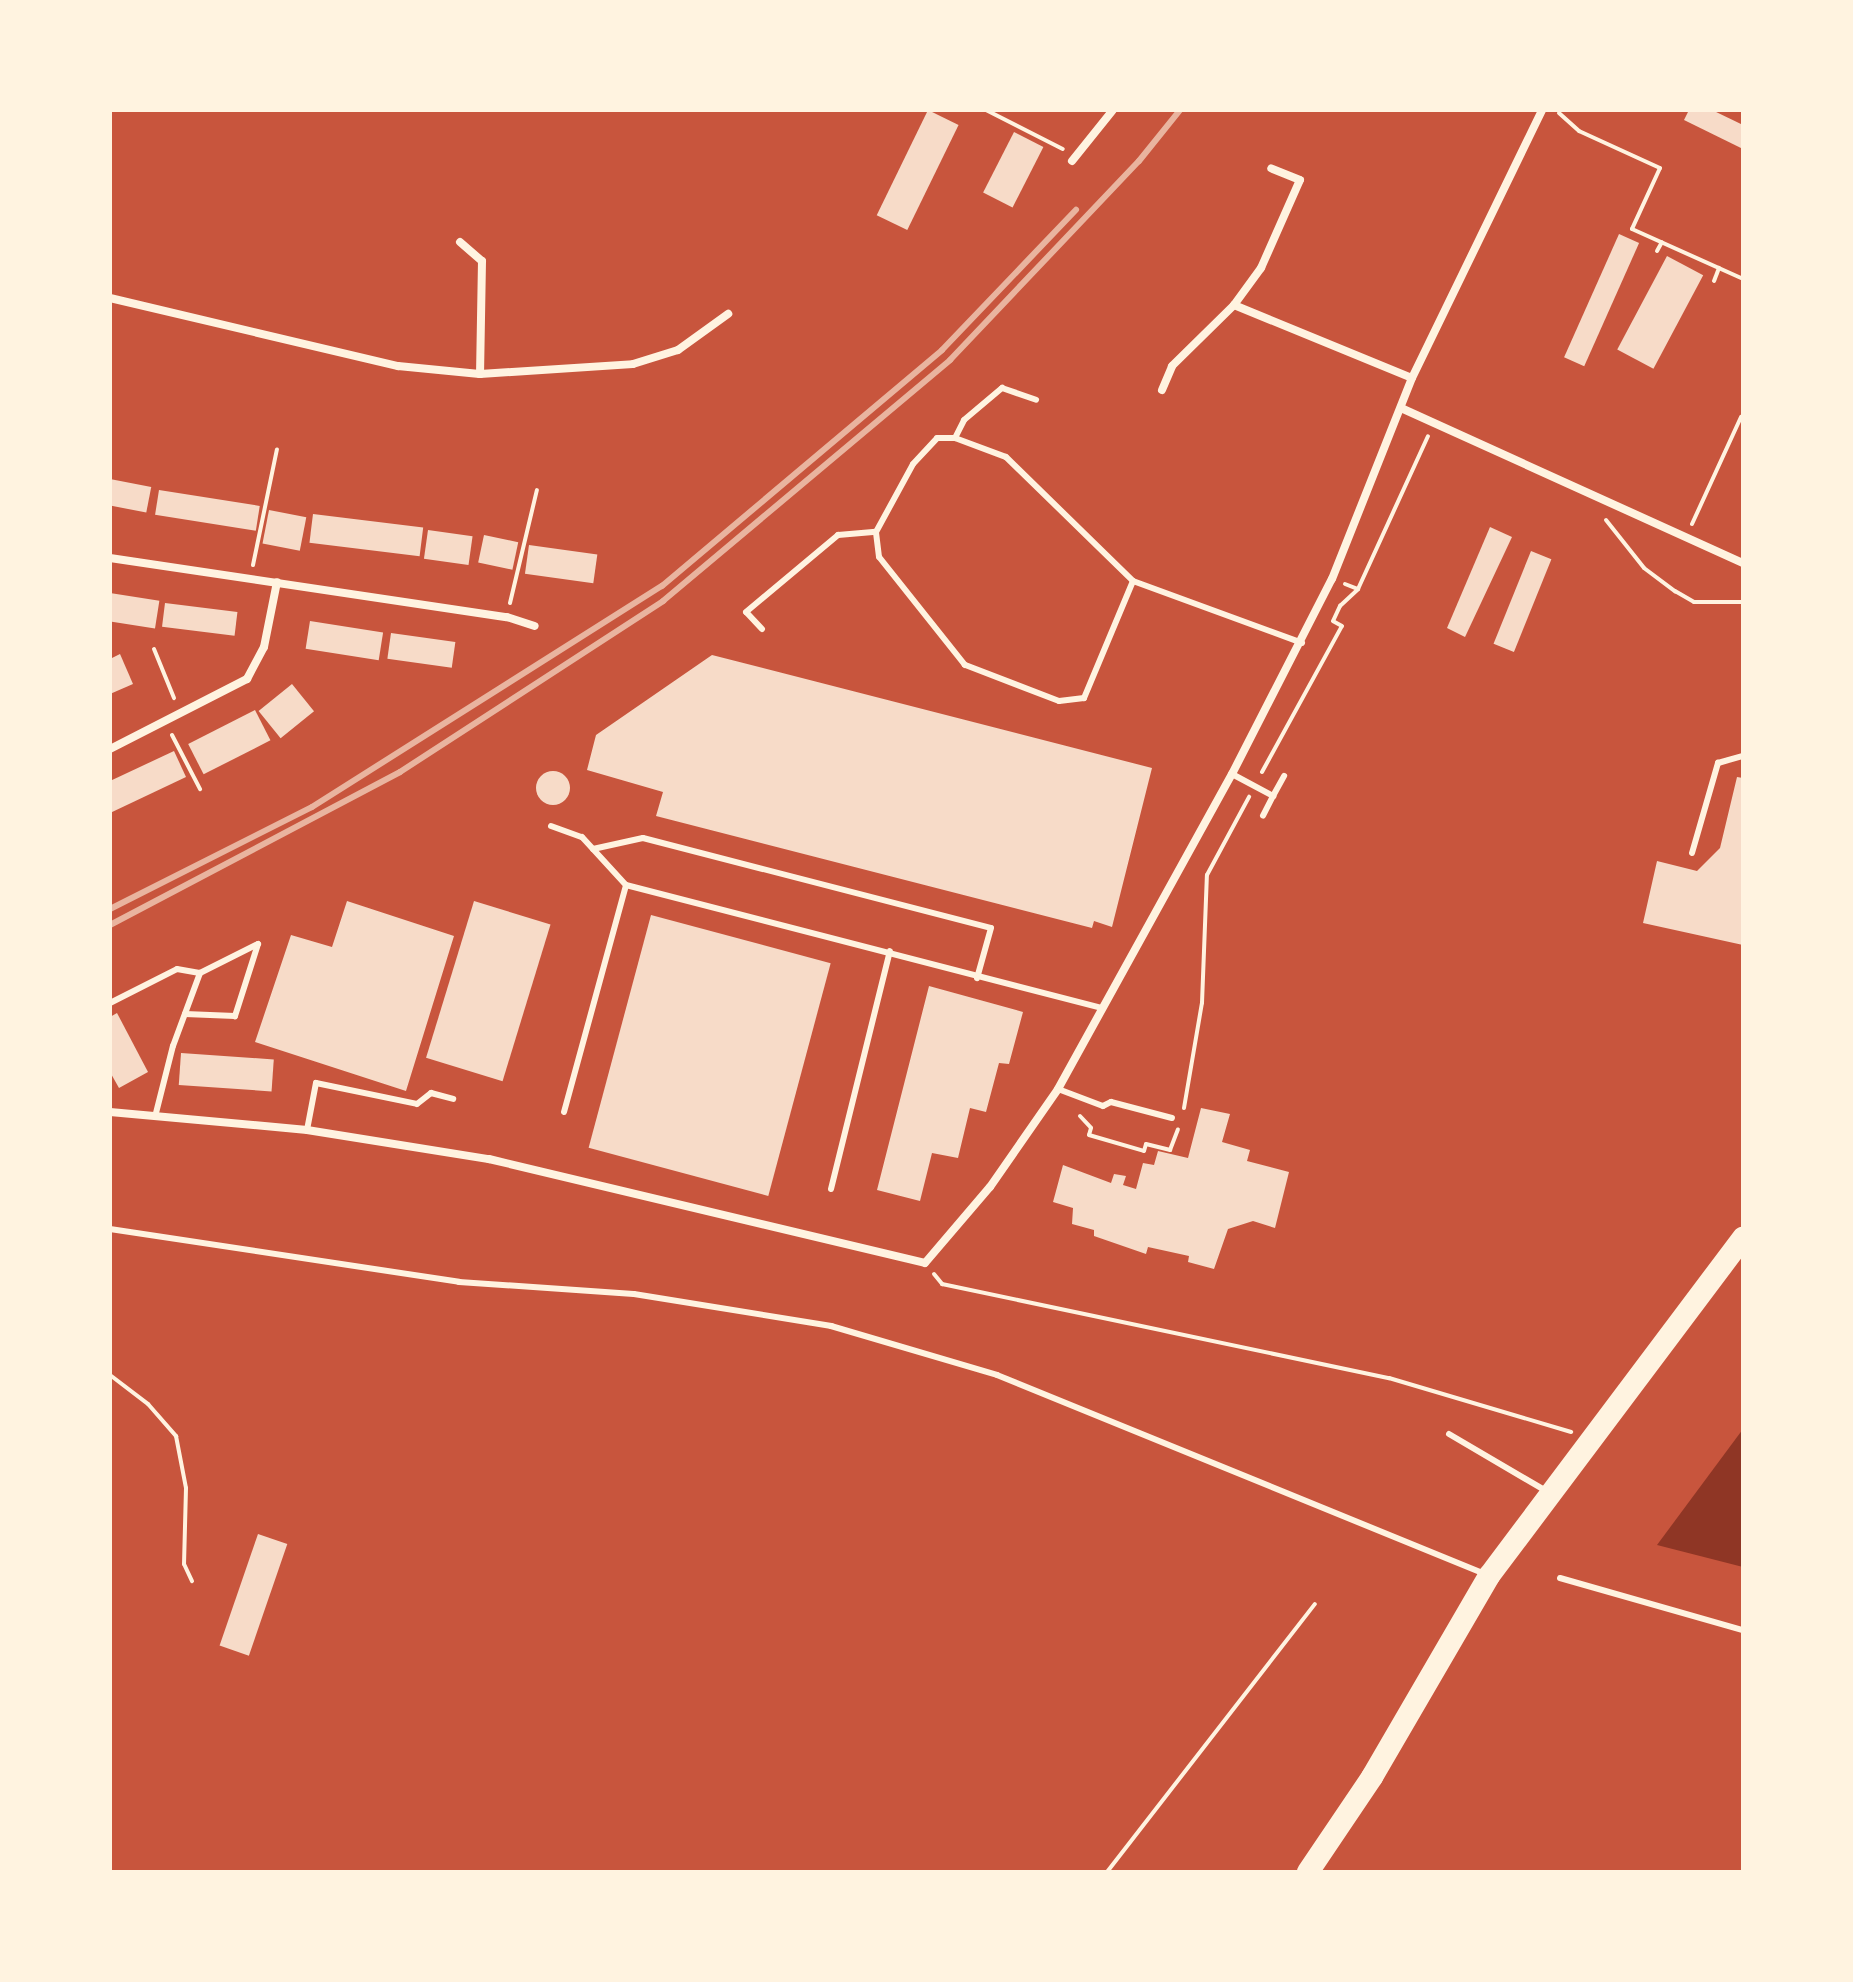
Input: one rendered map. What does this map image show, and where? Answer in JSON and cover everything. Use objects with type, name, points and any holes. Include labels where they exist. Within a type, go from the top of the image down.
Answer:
[{"type":"highway","points":[[1308,1872],[1372,1777],[1489,1576],[1548,1492],[1743,1238]]},
{"type":"street","points":[[1074,158],[1113,110]]},
{"type":"street","points":[[110,1112],[156,1113],[307,1130],[489,1159],[925,1263],[990,1187],[1058,1089],[1232,774],[1302,643],[1332,579],[1412,378],[1542,110]]},
{"type":"street","points":[[1162,390],[1172,366],[1234,305],[1261,268],[1300,180],[1271,168]]},
{"type":"street","points":[[460,242],[482,261],[480,374]]},
{"type":"street","points":[[110,298],[398,366],[480,374],[633,364],[678,350],[728,314]]},
{"type":"street","points":[[1234,305],[1412,378]]},
{"type":"street","points":[[1401,408],[1743,563]]},
{"type":"street","points":[[110,558],[507,617],[535,626]]},
{"type":"street","points":[[110,749],[182,714],[252,673],[267,635],[277,582]]},
{"type":"lane","points":[[955,438],[964,420],[1002,388],[1036,400]]},
{"type":"lane","points":[[1133,581],[1084,698],[1059,701],[965,665],[879,557],[876,532],[913,464],[937,438],[955,438],[1006,457],[1133,581],[1302,643]]},
{"type":"lane","points":[[762,629],[746,612],[838,535],[876,532]]},
{"type":"lane","points":[[1692,853],[1718,763],[1743,756]]},
{"type":"lane","points":[[1232,774],[1273,796]]},
{"type":"lane","points":[[1263,816],[1284,776]]},
{"type":"lane","points":[[551,826],[582,837],[626,885],[1102,1008]]},
{"type":"lane","points":[[593,849],[643,838],[991,928],[977,978]]},
{"type":"lane","points":[[564,1112],[626,885]]},
{"type":"lane","points":[[110,1003],[177,969],[200,973],[258,944],[235,1016],[185,1014]]},
{"type":"lane","points":[[831,1189],[890,951]]},
{"type":"lane","points":[[156,1113],[200,973]]},
{"type":"lane","points":[[307,1130],[316,1083],[417,1104],[431,1093],[453,1099]]},
{"type":"lane","points":[[1058,1089],[1103,1106],[1111,1102],[1172,1118]]},
{"type":"lane","points":[[110,1229],[459,1282],[634,1294],[831,1326],[997,1375],[1489,1576]]},
{"type":"lane","points":[[1449,1434],[1548,1492]]},
{"type":"lane","points":[[1560,1578],[1743,1630]]},
{"type":"path","points":[[986,110],[1074,158]]},
{"type":"path","points":[[1552,110],[1579,131],[1660,168],[1632,229],[1743,279]]},
{"type":"path","points":[[1657,251],[1662,242]]},
{"type":"path","points":[[1714,281],[1719,268]]},
{"type":"path","points":[[1686,537],[1741,417]]},
{"type":"path","points":[[1042,1112],[1059,1118],[1071,1110],[1091,1128],[1089,1135],[1144,1151],[1146,1144],[1165,1150],[1174,1144],[1202,1003],[1207,875],[1342,626],[1333,621],[1340,606],[1358,589],[1434,423]]},
{"type":"path","points":[[251,579],[277,449]]},
{"type":"path","points":[[507,617],[537,490]]},
{"type":"path","points":[[1582,490],[1644,568],[1675,591],[1694,602],[1743,602]]},
{"type":"path","points":[[1332,579],[1358,589]]},
{"type":"path","points":[[154,649],[182,714]]},
{"type":"path","points":[[165,722],[200,789]]},
{"type":"path","points":[[925,1263],[942,1284],[1389,1378],[1573,1432],[1562,1447],[1576,1456]]},
{"type":"path","points":[[110,1375],[148,1404],[176,1436],[186,1488],[184,1564],[192,1581]]},
{"type":"path","points":[[1107,1872],[1315,1604]]},
{"type":"shaded area","points":[[1743,1429],[1743,1567],[1657,1545]]},
{"type":"building","points":[[928,110],[959,125],[907,230],[877,215]]},
{"type":"building","points":[[1689,110],[1712,110],[1743,125],[1743,149],[1684,120]]},
{"type":"building","points":[[1014,132],[1043,147],[1013,208],[983,193]]},
{"type":"building","points":[[1619,234],[1639,243],[1584,366],[1564,357]]},
{"type":"building","points":[[1667,256],[1703,275],[1653,369],[1617,350]]},
{"type":"building","points":[[110,479],[151,487],[146,513],[110,505]]},
{"type":"building","points":[[159,490],[260,506],[256,531],[155,515]]},
{"type":"building","points":[[269,510],[306,517],[300,551],[263,543]]},
{"type":"building","points":[[313,514],[423,528],[420,556],[309,543]]},
{"type":"building","points":[[1490,527],[1512,537],[1465,637],[1447,628]]},
{"type":"building","points":[[428,530],[473,536],[469,565],[424,559]]},
{"type":"building","points":[[484,535],[518,542],[512,570],[478,562]]},
{"type":"building","points":[[529,545],[597,555],[593,583],[525,574]]},
{"type":"building","points":[[1531,551],[1551,559],[1514,652],[1494,644]]},
{"type":"building","points":[[110,593],[159,601],[155,628],[110,621]]},
{"type":"building","points":[[165,603],[237,612],[235,636],[162,627]]},
{"type":"building","points":[[310,621],[383,633],[379,660],[306,649]]},
{"type":"building","points":[[391,633],[455,642],[452,668],[387,659]]},
{"type":"building","points":[[120,654],[133,684],[110,694],[110,659]]},
{"type":"building","points":[[712,655],[1152,768],[1112,927],[1094,921],[1092,928],[656,816],[663,792],[587,770],[596,735]]},
{"type":"building","points":[[292,684],[314,711],[281,738],[259,711]]},
{"type":"building","points":[[255,710],[270,740],[204,774],[188,744]]},
{"type":"building","points":[[174,751],[186,777],[110,813],[110,781]]},
{"type":"building","points":[[553,771],[565,776],[570,788],[565,800],[553,805],[541,800],[536,788],[541,776]]},
{"type":"building","points":[[1737,777],[1743,778],[1743,945],[1643,923],[1657,861],[1697,871],[1720,848]]},
{"type":"building","points":[[347,901],[454,936],[406,1091],[255,1042],[291,935],[332,947]]},
{"type":"building","points":[[474,901],[551,924],[503,1081],[426,1058]]},
{"type":"building","points":[[651,915],[831,963],[768,1196],[589,1148]]},
{"type":"building","points":[[929,986],[1023,1012],[1009,1064],[999,1063],[986,1112],[970,1108],[958,1158],[932,1153],[920,1201],[877,1190]]},
{"type":"building","points":[[117,1013],[148,1072],[119,1088],[110,1072],[110,1017]]},
{"type":"building","points":[[181,1053],[274,1059],[272,1091],[179,1085]]},
{"type":"building","points":[[1201,1108],[1230,1114],[1222,1142],[1250,1150],[1247,1161],[1289,1172],[1275,1228],[1253,1221],[1228,1229],[1214,1269],[1188,1262],[1189,1256],[1148,1247],[1146,1254],[1094,1236],[1094,1230],[1072,1224],[1073,1208],[1053,1202],[1063,1165],[1111,1183],[1114,1174],[1126,1176],[1123,1185],[1136,1189],[1143,1163],[1154,1165],[1158,1151],[1188,1158]]},
{"type":"building","points":[[258,1534],[287,1544],[249,1656],[220,1646]]},
{"type":"railway","points":[[110,925],[400,772],[663,601],[950,360],[1139,161],[1180,110]]},
{"type":"railway","points":[[110,909],[312,807],[662,586],[942,350],[1076,210]]}]
